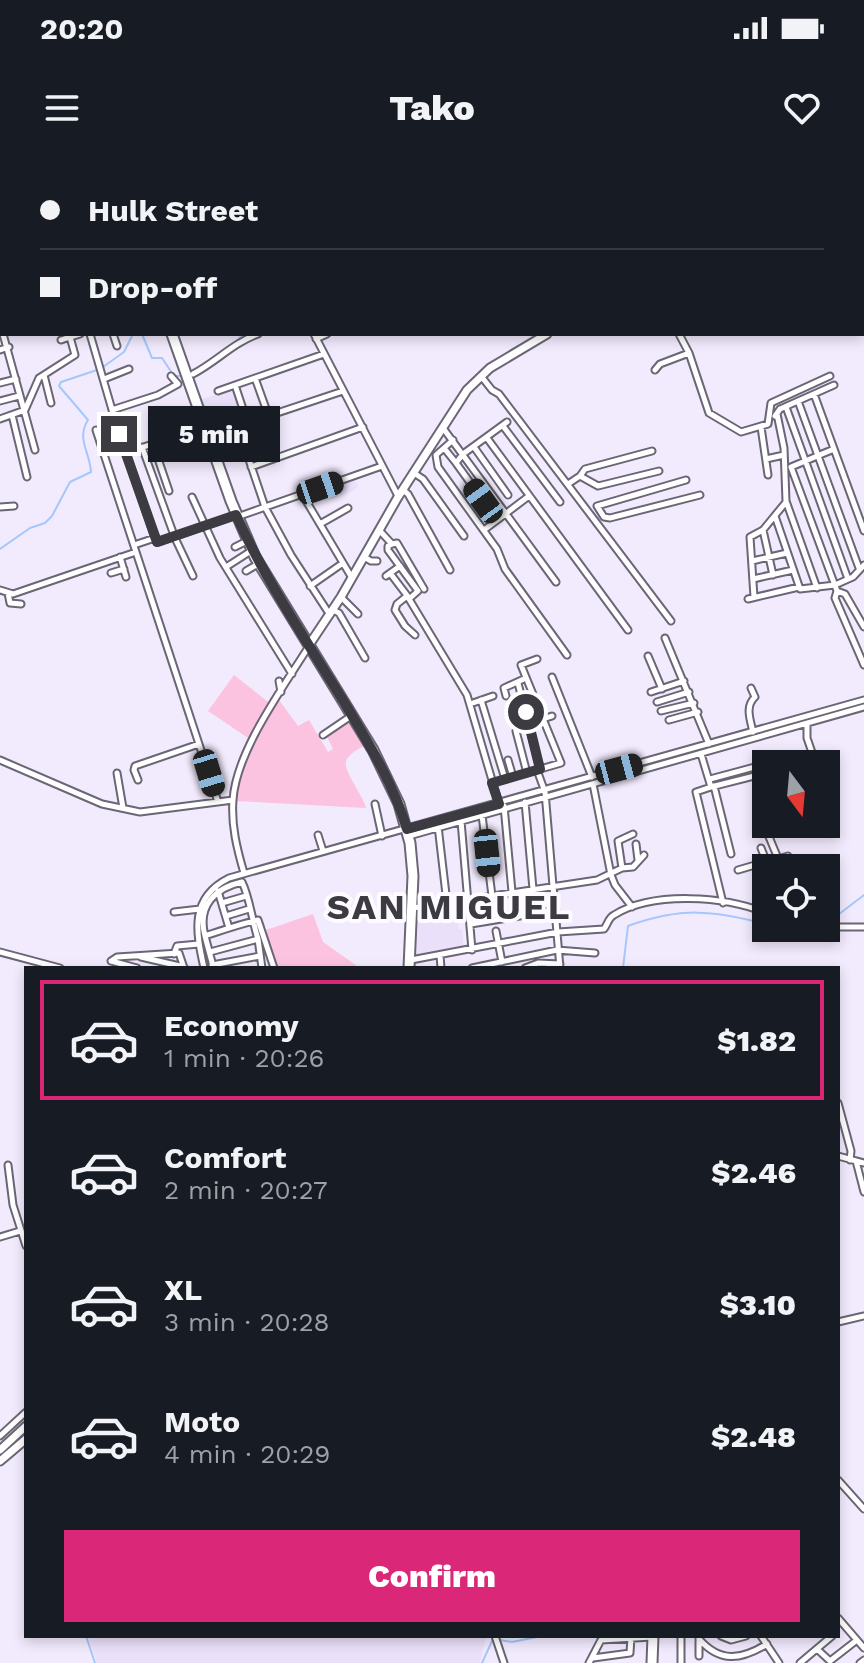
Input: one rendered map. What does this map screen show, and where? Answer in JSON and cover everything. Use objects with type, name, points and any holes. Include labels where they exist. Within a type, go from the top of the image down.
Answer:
[{"type":"highway","points":[[173,336],[252,567],[309,645],[390,782],[408,833],[413,872],[409,964]]},
{"type":"highway","points":[[652,1663],[653,1638]]},
{"type":"main road","points":[[309,645],[332,613],[467,390],[481,376],[544,336]]},
{"type":"main road","points":[[0,1450],[24,1428]]},
{"type":"main road","points":[[0,1461],[24,1441]]},
{"type":"street","points":[[4,336],[35,450]]},
{"type":"street","points":[[0,419],[24,411],[34,385],[75,355],[70,336],[61,340]]},
{"type":"street","points":[[91,336],[126,453],[159,542],[382,466]]},
{"type":"street","points":[[114,336],[117,346]]},
{"type":"street","points":[[188,374],[216,362],[240,340],[252,336]]},
{"type":"street","points":[[680,336],[711,415],[738,431],[748,432],[761,427],[786,407],[834,385]]},
{"type":"street","points":[[315,337],[382,466],[403,493],[450,570]]},
{"type":"street","points":[[0,350],[9,347]]},
{"type":"street","points":[[655,370],[660,364],[689,353]]},
{"type":"street","points":[[218,391],[324,354]]},
{"type":"street","points":[[104,379],[129,369]]},
{"type":"street","points":[[44,375],[51,403]]},
{"type":"street","points":[[112,410],[158,395],[178,384],[171,376]]},
{"type":"street","points":[[481,376],[499,394],[671,621]]},
{"type":"street","points":[[770,422],[771,403],[830,376]]},
{"type":"street","points":[[255,378],[269,417]]},
{"type":"street","points":[[0,383],[16,379]]},
{"type":"street","points":[[235,385],[248,424]]},
{"type":"street","points":[[208,436],[343,391]]},
{"type":"street","points":[[814,394],[864,531]]},
{"type":"street","points":[[0,401],[19,396]]},
{"type":"street","points":[[798,401],[862,567],[855,576],[836,588]]},
{"type":"street","points":[[786,407],[848,579]]},
{"type":"street","points":[[777,414],[788,467],[836,588],[835,598],[864,665]]},
{"type":"street","points":[[12,415],[27,477]]},
{"type":"street","points":[[456,463],[463,454],[504,424],[560,502]]},
{"type":"street","points":[[238,427],[265,507],[310,586],[332,613],[339,613],[365,658]]},
{"type":"street","points":[[251,467],[363,427]]},
{"type":"street","points":[[761,427],[768,475]]},
{"type":"street","points":[[443,428],[556,582]]},
{"type":"street","points":[[96,430],[218,802]]},
{"type":"street","points":[[487,438],[628,630]]},
{"type":"street","points":[[126,453],[164,440]]},
{"type":"street","points":[[453,440],[435,458],[438,467],[497,549],[505,569],[567,655]]},
{"type":"street","points":[[153,444],[169,491]]},
{"type":"street","points":[[142,447],[175,538],[193,576]]},
{"type":"street","points":[[474,447],[508,495]]},
{"type":"street","points":[[444,448],[497,520]]},
{"type":"street","points":[[788,467],[834,449]]},
{"type":"street","points":[[568,484],[585,469],[652,451]]},
{"type":"street","points":[[766,459],[784,455]]},
{"type":"street","points":[[788,467],[786,501],[817,588]]},
{"type":"street","points":[[580,476],[598,486],[659,471]]},
{"type":"street","points":[[416,474],[464,536]]},
{"type":"street","points":[[686,480],[598,503],[599,510],[610,518],[700,495]]},
{"type":"street","points":[[302,494],[352,578]]},
{"type":"street","points":[[484,530],[529,496]]},
{"type":"street","points":[[192,497],[226,567],[292,674]]},
{"type":"street","points":[[786,501],[763,530],[750,537],[751,598],[799,587]]},
{"type":"street","points":[[0,507],[14,506]]},
{"type":"street","points":[[320,524],[348,508]]},
{"type":"street","points":[[592,516],[599,510]]},
{"type":"street","points":[[775,516],[799,587],[802,590],[836,588],[845,594],[864,627]]},
{"type":"street","points":[[763,530],[773,575]]},
{"type":"street","points":[[381,532],[392,544],[397,543],[424,589]]},
{"type":"street","points":[[0,590],[8,593],[120,557],[155,538]]},
{"type":"street","points":[[392,544],[388,550],[418,591],[397,604],[395,610],[415,635]]},
{"type":"street","points":[[235,547],[248,549]]},
{"type":"street","points":[[226,567],[248,549]]},
{"type":"street","points":[[752,561],[787,553]]},
{"type":"street","points":[[120,557],[126,577]]},
{"type":"street","points":[[364,557],[377,561]]},
{"type":"street","points":[[310,586],[343,563]]},
{"type":"street","points":[[400,566],[388,575],[408,598],[470,704],[492,783],[503,805],[512,892]]},
{"type":"street","points":[[111,573],[124,569]]},
{"type":"street","points":[[753,579],[793,570]]},
{"type":"street","points":[[8,593],[10,603],[21,604]]},
{"type":"street","points":[[341,597],[358,614]]},
{"type":"street","points":[[665,638],[698,712],[712,784],[731,854]]},
{"type":"street","points":[[244,873],[233,828],[233,800],[242,760],[309,645]]},
{"type":"street","points":[[648,656],[662,689]]},
{"type":"street","points":[[492,783],[561,763],[521,664],[537,659]]},
{"type":"street","points":[[552,677],[592,780],[611,875],[632,907]]},
{"type":"street","points":[[506,696],[504,688],[526,678]]},
{"type":"street","points":[[279,681],[281,693]]},
{"type":"street","points":[[651,692],[684,681]]},
{"type":"street","points":[[518,683],[545,794],[554,886],[560,966],[545,965]]},
{"type":"street","points":[[751,688],[755,697],[750,701],[748,710],[753,732]]},
{"type":"street","points":[[657,702],[689,692]]},
{"type":"street","points":[[470,704],[493,696]]},
{"type":"street","points":[[481,700],[505,779]]},
{"type":"street","points":[[840,710],[864,700]]},
{"type":"street","points":[[661,711],[694,703]]},
{"type":"street","points":[[408,833],[821,715],[864,707]]},
{"type":"street","points":[[669,720],[698,712]]},
{"type":"street","points":[[323,735],[352,715]]},
{"type":"street","points":[[704,749],[753,732],[807,723],[821,715]]},
{"type":"street","points":[[543,719],[552,716]]},
{"type":"street","points":[[807,723],[811,750]]},
{"type":"street","points":[[733,729],[735,737]]},
{"type":"street","points":[[516,731],[527,773]]},
{"type":"street","points":[[138,780],[135,766],[199,744]]},
{"type":"street","points":[[0,760],[102,804],[123,808],[149,812],[233,800]]},
{"type":"street","points":[[508,760],[513,777]]},
{"type":"street","points":[[723,903],[696,792],[752,769]]},
{"type":"street","points":[[117,773],[123,808]]},
{"type":"street","points":[[712,784],[752,776]]},
{"type":"street","points":[[525,800],[533,889]]},
{"type":"street","points":[[375,804],[382,836]]},
{"type":"street","points":[[204,966],[197,928],[200,909],[212,888],[244,873],[382,836],[461,821],[479,813]]},
{"type":"street","points":[[479,813],[492,896]]},
{"type":"street","points":[[461,821],[472,950]]},
{"type":"street","points":[[438,826],[447,903]]},
{"type":"street","points":[[622,868],[618,841],[633,834]]},
{"type":"street","points":[[318,835],[323,851]]},
{"type":"street","points":[[636,844],[638,861]]},
{"type":"street","points":[[761,848],[763,854]]},
{"type":"street","points":[[413,908],[591,882],[622,868],[633,867],[644,855]]},
{"type":"street","points":[[738,870],[752,866]]},
{"type":"street","points":[[242,882],[246,896],[262,963],[213,966],[203,923],[207,907],[218,890],[242,882]]},
{"type":"street","points":[[218,890],[229,928]]},
{"type":"street","points":[[222,903],[246,896]]},
{"type":"street","points":[[409,964],[558,932],[604,929],[610,917],[632,907],[665,899],[752,908]]},
{"type":"street","points":[[174,912],[200,909]]},
{"type":"street","points":[[226,916],[249,909]]},
{"type":"street","points":[[470,924],[556,910]]},
{"type":"street","points":[[205,936],[258,920],[273,966]]},
{"type":"street","points":[[840,927],[864,927]]},
{"type":"street","points":[[496,931],[502,962]]},
{"type":"street","points":[[210,952],[258,939]]},
{"type":"street","points":[[174,954],[177,946],[199,944]]},
{"type":"street","points":[[482,966],[559,950],[595,953]]},
{"type":"street","points":[[0,952],[52,966]]},
{"type":"street","points":[[110,964],[117,957],[181,953],[184,966]]},
{"type":"street","points":[[440,955],[441,966]]},
{"type":"street","points":[[136,956],[176,966]]},
{"type":"street","points":[[840,1110],[864,1192]]},
{"type":"street","points":[[840,1157],[864,1163]]},
{"type":"street","points":[[8,1165],[13,1205],[24,1241]]},
{"type":"street","points":[[0,1237],[20,1231]]},
{"type":"street","points":[[840,1322],[864,1316]]},
{"type":"street","points":[[0,1436],[24,1414]]},
{"type":"street","points":[[840,1482],[864,1509]]},
{"type":"street","points":[[840,1620],[864,1648]]},
{"type":"street","points":[[840,1629],[845,1625]]},
{"type":"street","points":[[495,1638],[504,1663]]},
{"type":"street","points":[[590,1661],[602,1638]]},
{"type":"street","points":[[590,1661],[628,1654],[631,1652],[631,1638]]},
{"type":"street","points":[[681,1638],[681,1663]]},
{"type":"street","points":[[699,1638],[699,1656]]},
{"type":"street","points":[[700,1638],[709,1651],[730,1659],[745,1657],[767,1644]]},
{"type":"street","points":[[762,1638],[779,1663]]},
{"type":"street","points":[[800,1663],[830,1638]]},
{"type":"street","points":[[817,1649],[830,1661],[857,1640]]},
{"type":"shaded area","points":[[234,389],[246,423],[211,434],[199,400]]},
{"type":"shaded area","points":[[354,478],[358,486],[354,491],[331,499],[328,487]]},
{"type":"shaded area","points":[[234,675],[272,705],[251,740],[208,711]]},
{"type":"shaded area","points":[[279,700],[298,726],[309,720],[328,752],[333,749],[327,737],[350,718],[366,745],[349,756],[346,765],[366,808],[235,801],[246,761]]},
{"type":"shaded area","points":[[451,908],[453,916],[458,916],[464,949],[416,957],[419,911]]},
{"type":"shaded area","points":[[313,914],[323,942],[357,966],[277,966],[266,930]]},
{"type":"shaded area","points":[[89,1638],[486,1638],[480,1663],[97,1663]]},
{"type":"waterway","points":[[103,367],[124,352],[132,336]]},
{"type":"waterway","points":[[143,336],[152,358],[162,358],[174,376],[184,376]]},
{"type":"waterway","points":[[236,342],[241,336]]},
{"type":"waterway","points":[[0,549],[30,528],[45,523],[70,482],[91,472],[83,440],[88,420],[59,386],[61,382],[97,370]]},
{"type":"waterway","points":[[840,913],[864,895]]},
{"type":"waterway","points":[[623,966],[628,926],[681,913],[713,913],[752,921]]},
{"type":"waterway","points":[[87,1638],[95,1663]]},
{"type":"waterway","points":[[500,1640],[512,1642],[532,1638]]},
{"type":"waterway","points":[[482,1663],[493,1639]]},
{"type":"district","name":"SAN MIGUEL","points":[[449,906]]},
{"type":"route","points":[[119,434],[157,542],[236,515],[255,557],[381,765],[407,829],[499,804],[492,783],[540,769],[526,712]]}]
